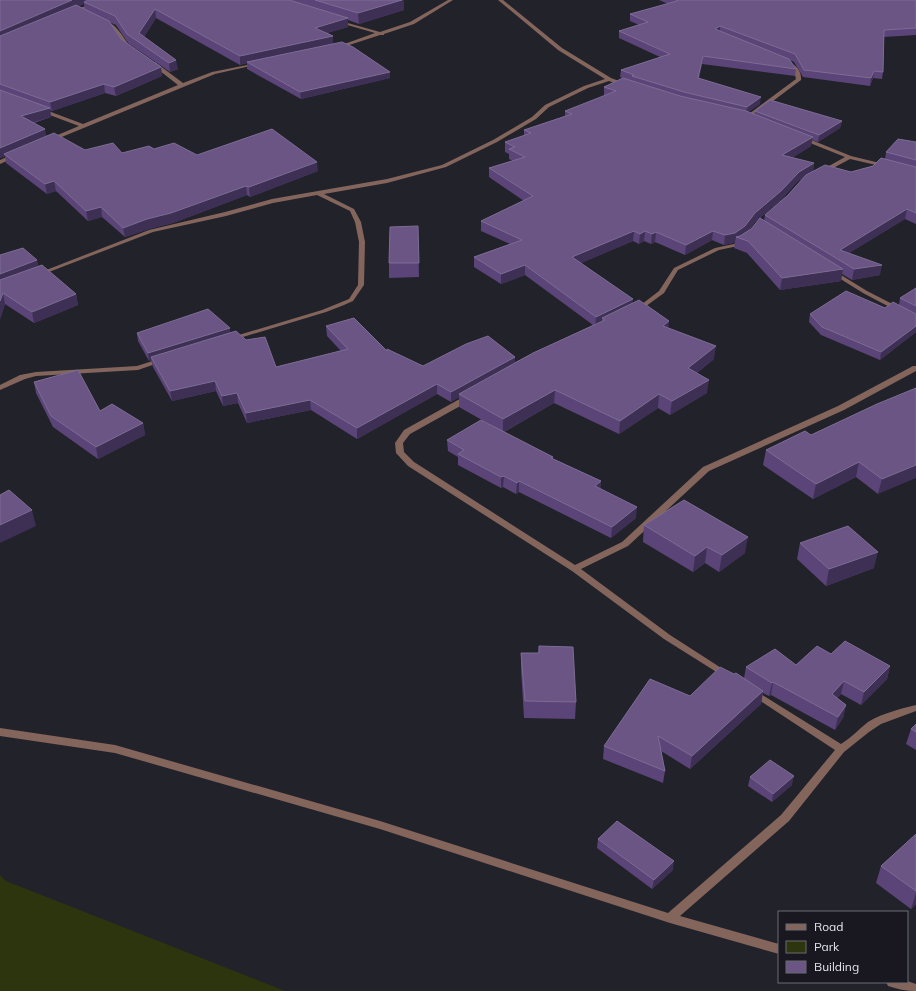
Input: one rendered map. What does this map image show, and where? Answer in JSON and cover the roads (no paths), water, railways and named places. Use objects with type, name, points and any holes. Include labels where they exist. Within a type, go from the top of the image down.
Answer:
[{"type":"street","points":[[70,13],[105,0]]},
{"type":"street","points":[[330,49],[412,24],[451,0]]},
{"type":"street","points":[[500,0],[560,49],[609,79],[630,86]]},
{"type":"street","points":[[77,10],[83,13]]},
{"type":"street","points":[[101,20],[113,27],[125,44],[131,48]]},
{"type":"street","points":[[337,20],[382,34]]},
{"type":"street","points":[[148,60],[182,85]]},
{"type":"street","points":[[747,118],[799,79],[799,75],[796,70],[791,64],[784,61]]},
{"type":"street","points":[[47,141],[214,73],[261,63]]},
{"type":"street","points":[[29,277],[151,231],[226,214],[272,201],[387,180],[444,166],[495,141],[534,118],[547,106],[609,79]]},
{"type":"street","points":[[34,108],[83,126]]},
{"type":"street","points":[[740,116],[754,121]]},
{"type":"street","points":[[794,135],[849,157],[892,167]]},
{"type":"street","points":[[0,162],[20,153]]},
{"type":"street","points":[[815,176],[849,157]]},
{"type":"street","points":[[221,342],[336,307],[352,300],[361,285],[362,242],[358,222],[352,210],[318,193]]},
{"type":"street","points":[[631,314],[662,292],[676,269],[717,249],[736,245],[747,238]]},
{"type":"street","points":[[824,267],[865,292],[916,319]]},
{"type":"street","points":[[0,388],[23,377],[36,374],[138,368],[171,357]]},
{"type":"street","points":[[575,569],[625,544],[706,469],[841,408],[916,368]]},
{"type":"street","points":[[476,394],[408,432],[399,443],[400,454],[411,464],[575,569],[667,637],[734,680]]},
{"type":"street","points":[[747,688],[841,749]]},
{"type":"street","points":[[670,918],[785,818],[841,749],[849,745],[866,728],[890,716],[916,708]]},
{"type":"street","points":[[0,732],[115,749],[380,825],[670,918],[778,949]]},
{"type":"street","points":[[895,983],[916,989]]}]
